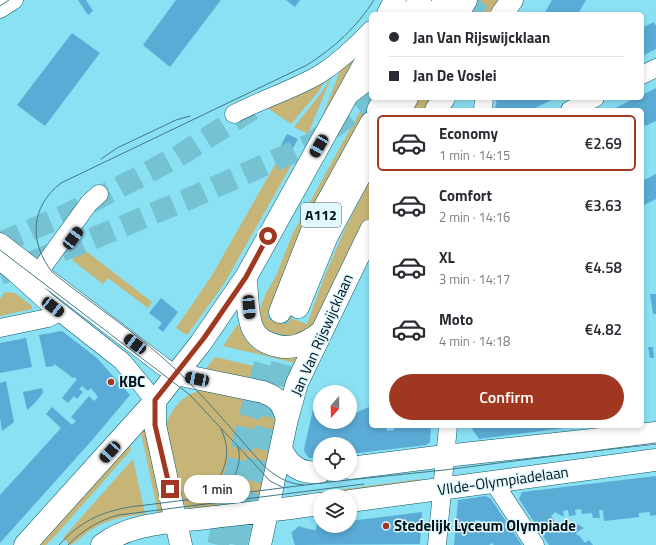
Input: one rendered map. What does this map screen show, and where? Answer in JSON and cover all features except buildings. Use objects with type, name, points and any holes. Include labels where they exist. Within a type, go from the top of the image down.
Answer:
[{"type":"main road","points":[[394,10],[420,0]]},
{"type":"main road","points":[[437,12],[445,0]]},
{"type":"main road","points":[[459,12],[466,0]]},
{"type":"main road","points":[[503,12],[512,0]]},
{"type":"main road","points":[[25,545],[69,498],[155,400],[196,350],[246,277],[369,56]]},
{"type":"main road","points":[[349,94],[369,78]]},
{"type":"main road","name":"A112","points":[[369,126],[314,228],[287,315],[369,160]]},
{"type":"main road","name":"Jan Van Rijswijcklaan","points":[[260,545],[287,419],[297,383],[369,234]]},
{"type":"main road","points":[[246,277],[250,322],[253,331],[263,340],[273,346],[282,348],[309,342],[320,333]]},
{"type":"main road","points":[[176,374],[272,395],[283,406],[287,419]]},
{"type":"main road","points":[[155,400],[155,425],[181,545]]},
{"type":"main road","name":"VIIde-Olympiadelaan","points":[[357,467],[656,433]]},
{"type":"main road","points":[[281,448],[284,457],[296,468],[306,472],[313,472]]},
{"type":"main road","name":"VIIde-Olympiadelaan","points":[[357,500],[442,490],[493,481],[656,460]]},
{"type":"main road","points":[[102,545],[115,536],[151,525],[313,505]]},
{"type":"street","points":[[0,9],[14,0]]},
{"type":"street","points":[[234,114],[254,103],[300,85],[321,74],[342,58],[369,32]]},
{"type":"street","points":[[644,74],[656,68]]},
{"type":"street","points":[[574,108],[591,100]]},
{"type":"street","points":[[36,292],[42,274],[89,203],[99,194]]},
{"type":"street","points":[[42,274],[82,227]]},
{"type":"street","points":[[0,242],[164,367],[176,374]]},
{"type":"street","points":[[0,261],[122,362],[155,400]]},
{"type":"street","points":[[0,328],[48,318],[60,312]]},
{"type":"street","points":[[437,545],[448,428]]},
{"type":"street","points":[[493,481],[535,545]]},
{"type":"shaded area","points":[[477,0],[505,0],[496,12],[469,12]]},
{"type":"shaded area","points":[[367,39],[318,127],[344,61]]},
{"type":"shaded area","points":[[330,71],[319,91],[291,124],[263,105]]},
{"type":"shaded area","points":[[333,73],[308,134],[294,127],[322,92]]},
{"type":"shaded area","points":[[369,96],[369,100],[373,100],[355,131],[273,312],[307,324],[324,278],[345,229],[369,182],[369,220],[325,309],[308,331],[301,335],[282,337],[271,333],[264,328],[261,323],[259,313],[262,303],[276,276],[293,233]]},
{"type":"shaded area","points":[[415,100],[436,100],[430,108],[410,108]]},
{"type":"shaded area","points":[[282,148],[297,155],[224,284],[187,335],[176,328],[211,277],[273,168]]},
{"type":"shaded area","points":[[82,248],[152,302],[148,308],[108,278],[103,284],[72,260]]},
{"type":"shaded area","points":[[5,292],[15,293],[32,306],[32,309],[0,316],[0,299]]},
{"type":"shaded area","points":[[238,324],[246,340],[265,355],[273,357],[288,357],[304,353],[299,364],[223,346]]},
{"type":"shaded area","points":[[215,357],[293,375],[288,388],[205,370]]},
{"type":"shaded area","points":[[199,391],[206,391],[262,404],[267,406],[275,414],[277,420],[262,496],[256,501],[195,511],[188,509],[182,503],[166,429],[170,416],[177,405],[187,396]]},
{"type":"shaded area","points":[[147,421],[168,517],[159,518],[140,428]]},
{"type":"shaded area","points":[[129,439],[131,450],[55,536],[46,545],[34,545]]},
{"type":"shaded area","points":[[133,459],[145,514],[124,517],[104,523],[97,526],[70,545],[63,538]]},
{"type":"shaded area","points":[[421,479],[421,485],[357,493],[357,489],[345,489]]},
{"type":"shaded area","points":[[313,493],[313,497],[291,501],[292,496]]},
{"type":"tunnel","points":[[468,12],[480,0]]},
{"type":"tunnel","points":[[0,274],[87,241],[193,197],[311,144],[370,100]]},
{"type":"tunnel","points":[[0,243],[70,213],[177,157],[257,106]]},
{"type":"tunnel","points":[[218,545],[249,419],[280,312]]},
{"type":"tunnel","points":[[236,545],[287,345]]},
{"type":"tram line","points":[[0,6],[9,0]]},
{"type":"tram line","points":[[304,485],[287,481],[277,476],[263,465],[177,370],[136,336],[52,272],[39,249],[36,225],[38,214],[43,203],[51,192],[61,183],[307,65],[336,44],[360,19],[374,0]]},
{"type":"tram line","points":[[101,159],[117,148],[176,120],[190,116]]},
{"type":"tram line","points":[[0,250],[190,395],[270,481],[284,488]]},
{"type":"tram line","points":[[196,497],[213,485],[224,469],[227,450],[221,429]]},
{"type":"tram line","points":[[59,545],[75,530],[91,519],[109,512],[130,507],[656,443]]},
{"type":"tram line","points":[[219,496],[229,486],[236,474],[239,461],[238,447]]},
{"type":"tram line","points":[[68,545],[92,526],[119,515],[364,484]]},
{"type":"place","name":"KBC","points":[[111,382]]},
{"type":"place","name":"Stedelijk Lyceum Olympiade","points":[[386,526]]},
{"type":"route","points":[[170,489],[155,425],[155,400],[196,350],[246,277],[268,236]]}]
